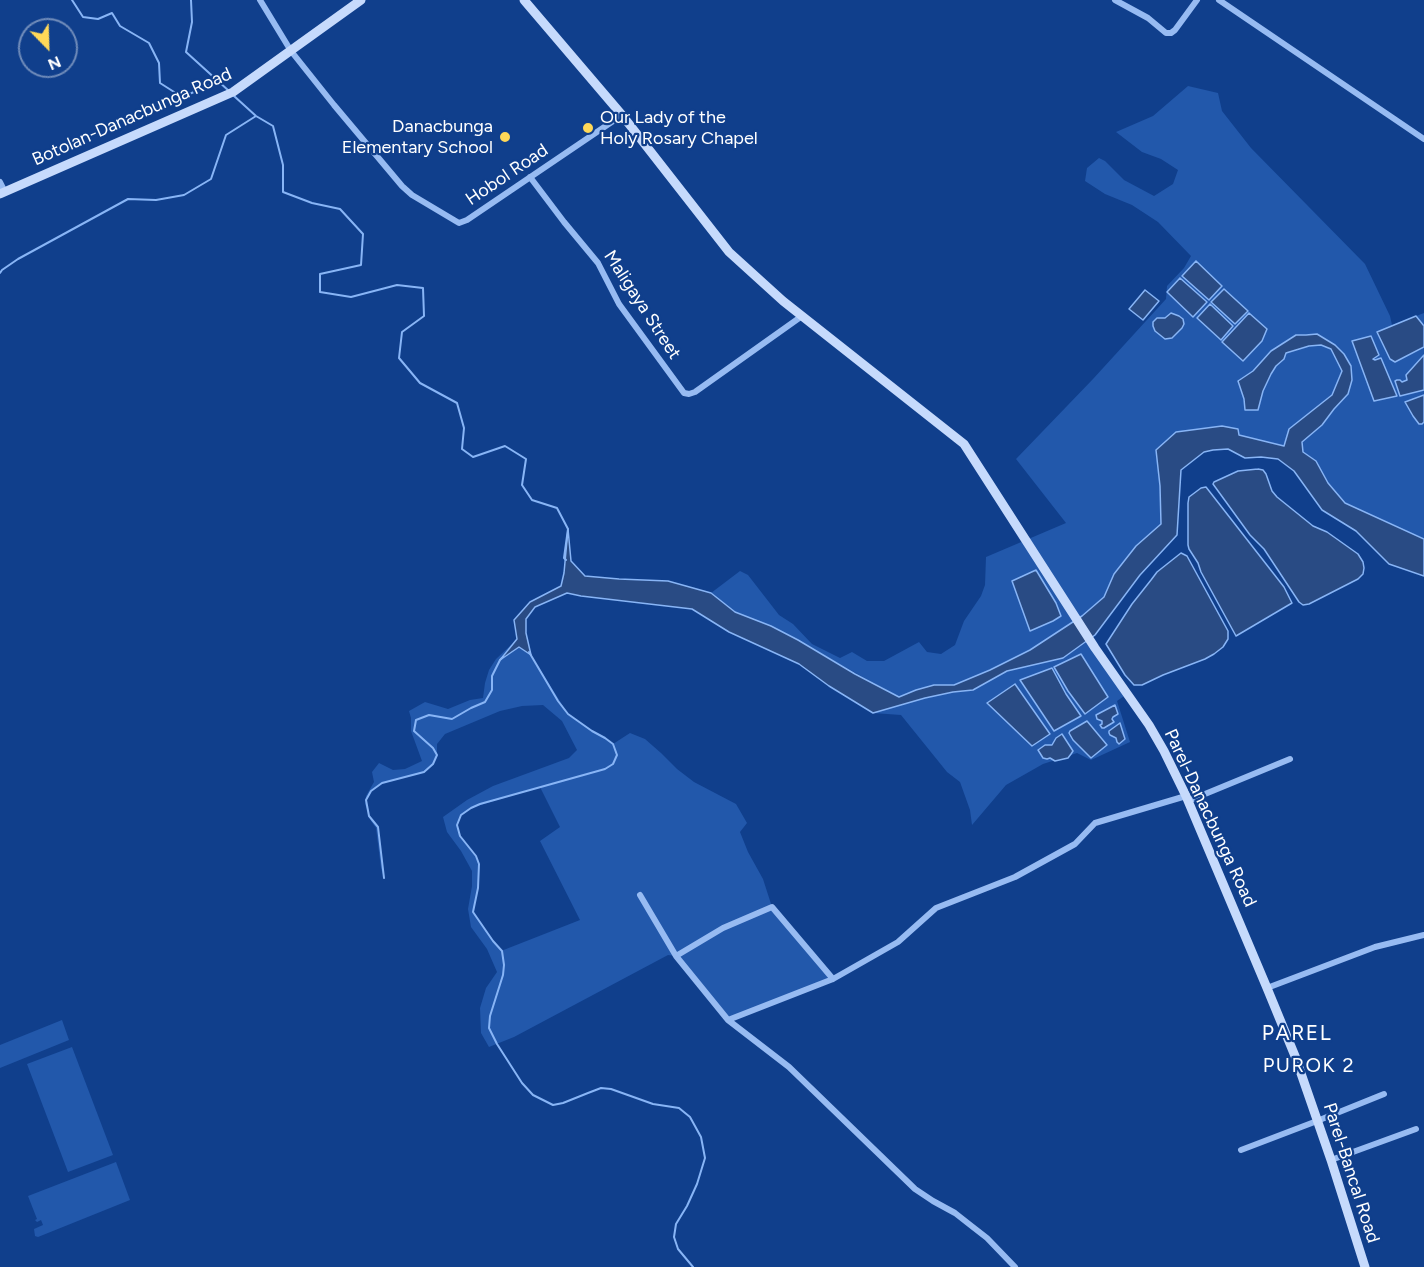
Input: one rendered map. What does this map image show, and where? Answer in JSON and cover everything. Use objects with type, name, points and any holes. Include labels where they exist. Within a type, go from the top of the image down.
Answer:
[{"type":"main road","name":"Botolan-Danacbunga Road","points":[[2,193],[232,92],[361,0]]},
{"type":"main road","name":"Parel-Danacbunga Road","points":[[524,0],[622,115],[729,252],[802,316],[964,444],[1164,751],[1187,798],[1295,1056]]},
{"type":"main road","name":"Parel-Bancal Road","points":[[1295,1056],[1365,1267]]},
{"type":"street","name":"Hobol Road","points":[[260,0],[291,51],[402,186],[412,195],[455,221],[467,220],[622,115]]},
{"type":"street","points":[[1116,0],[1148,18],[1166,33],[1175,30],[1197,0]]},
{"type":"street","points":[[1219,0],[1424,139]]},
{"type":"street","name":"Maligaya Street","points":[[530,177],[598,263],[619,304],[684,393],[695,392],[802,316]]},
{"type":"street","points":[[0,182],[2,193]]},
{"type":"street","points":[[728,1020],[833,979],[898,942],[936,908],[1015,877],[1075,844],[1095,823],[1187,798],[1290,759]]},
{"type":"street","points":[[640,895],[676,956],[728,1020],[789,1067],[915,1189],[955,1213],[987,1238],[1015,1267]]},
{"type":"street","points":[[676,956],[723,928],[772,907],[833,979]]},
{"type":"street","points":[[1268,988],[1375,947],[1424,935]]},
{"type":"street","points":[[1241,1150],[1384,1094]]},
{"type":"street","points":[[1331,1160],[1416,1129]]},
{"type":"shaded area","points":[[1188,86],[1218,93],[1222,111],[1251,148],[1365,264],[1390,316],[1392,325],[1424,313],[1424,539],[1345,503],[1328,483],[1316,461],[1303,452],[1302,442],[1322,425],[1352,380],[1351,366],[1335,345],[1317,334],[1296,335],[1238,381],[1245,410],[1258,410],[1271,374],[1284,359],[1286,353],[1309,346],[1321,345],[1331,349],[1342,371],[1332,395],[1289,429],[1284,446],[1239,435],[1222,426],[1176,432],[1156,450],[1161,524],[1136,547],[1114,574],[1104,597],[1082,616],[1030,650],[990,670],[954,685],[934,685],[899,697],[771,626],[735,612],[711,593],[740,571],[748,575],[779,615],[793,624],[812,644],[840,658],[852,652],[867,661],[884,661],[919,642],[927,652],[941,654],[955,645],[964,621],[981,596],[985,585],[986,557],[1066,523],[1016,459],[1166,299],[1167,286],[1184,268],[1191,256],[1158,222],[1132,205],[1105,194],[1085,181],[1087,168],[1099,158],[1124,180],[1154,196],[1173,184],[1178,170],[1161,159],[1142,152],[1116,132],[1153,116]]},
{"type":"shaded area","points":[[1196,261],[1222,286],[1209,300],[1182,276]]},
{"type":"shaded area","points":[[1180,278],[1207,302],[1193,317],[1167,292]]},
{"type":"shaded area","points":[[1224,289],[1248,311],[1235,324],[1211,302]]},
{"type":"shaded area","points":[[1145,290],[1159,301],[1143,320],[1129,309]]},
{"type":"shaded area","points":[[1210,304],[1233,326],[1221,340],[1197,318]]},
{"type":"shaded area","points":[[1171,313],[1183,319],[1184,324],[1172,338],[1165,339],[1155,331],[1153,322]]},
{"type":"shaded area","points":[[1249,313],[1267,329],[1262,341],[1243,361],[1222,342]]},
{"type":"shaded area","points":[[1416,316],[1424,326],[1424,347],[1395,362],[1390,359],[1377,332]]},
{"type":"shaded area","points":[[1317,334],[1335,345],[1344,354],[1351,366],[1352,380],[1348,394],[1322,425],[1302,442],[1303,452],[1316,461],[1328,483],[1345,503],[1424,539],[1424,576],[1389,564],[1356,531],[1322,510],[1294,471],[1278,459],[1245,458],[1228,449],[1213,450],[1204,452],[1181,470],[1177,535],[1140,575],[1095,635],[1063,658],[1007,671],[973,690],[925,698],[873,713],[799,664],[729,632],[692,609],[567,593],[535,607],[526,619],[526,633],[531,655],[519,647],[500,660],[517,639],[514,620],[530,602],[561,586],[568,529],[571,561],[585,576],[668,581],[711,593],[735,612],[771,626],[899,697],[934,685],[954,685],[1030,650],[1082,616],[1104,597],[1114,574],[1136,546],[1161,524],[1156,450],[1176,432],[1222,426],[1238,429],[1239,435],[1284,446],[1289,429],[1332,395],[1342,371],[1331,349],[1321,345],[1309,346],[1286,353],[1284,359],[1271,374],[1258,410],[1245,410],[1238,381],[1253,371],[1271,351],[1296,335]]},
{"type":"shaded area","points":[[1371,336],[1379,355],[1373,359],[1381,358],[1397,396],[1374,401],[1352,341]]},
{"type":"shaded area","points":[[1424,355],[1424,390],[1400,396],[1395,381],[1407,380],[1406,375]]},
{"type":"shaded area","points":[[1424,395],[1424,422],[1419,424],[1405,402]]},
{"type":"shaded area","points":[[1263,470],[1266,474],[1272,491],[1277,497],[1313,526],[1327,532],[1358,554],[1364,568],[1363,574],[1358,579],[1309,604],[1303,605],[1299,602],[1264,549],[1250,535],[1213,484],[1238,471]]},
{"type":"shaded area","points":[[1206,487],[1284,587],[1292,603],[1236,636],[1188,545],[1189,497]]},
{"type":"shaded area","points":[[1181,553],[1187,556],[1228,631],[1228,639],[1223,647],[1205,659],[1142,685],[1134,685],[1106,644],[1132,604],[1157,572]]},
{"type":"shaded area","points":[[1036,570],[1056,603],[1061,616],[1030,631],[1012,581]]},
{"type":"shaded area","points":[[1090,640],[1127,694],[1117,701],[1130,742],[1091,760],[1077,753],[1043,764],[1006,785],[972,825],[970,810],[960,782],[947,772],[901,715],[873,713],[925,698],[973,690],[1007,671],[1063,658]]},
{"type":"shaded area","points":[[512,644],[501,659],[519,647],[531,655],[568,714],[613,744],[630,733],[645,739],[694,782],[736,804],[747,823],[740,832],[763,879],[772,907],[833,979],[728,1020],[676,956],[668,955],[514,1037],[489,1047],[481,1033],[480,1008],[486,988],[497,972],[487,949],[471,927],[468,909],[472,871],[447,832],[443,817],[467,800],[493,786],[569,758],[577,750],[562,721],[543,705],[522,706],[500,711],[445,734],[437,744],[437,755],[433,764],[424,772],[382,783],[371,791],[366,800],[369,815],[365,804],[366,796],[374,782],[372,772],[379,763],[393,770],[405,769],[422,761],[411,731],[409,711],[425,702],[448,709],[470,700],[483,698],[489,670],[496,659]],"holes":[[[540,787],[560,827],[540,841],[580,920],[501,951],[473,912],[478,888],[479,864],[476,856],[460,836],[457,825],[461,815],[471,808]]]},
{"type":"shaded area","points":[[1081,654],[1108,697],[1085,714],[1054,667]]},
{"type":"shaded area","points":[[1052,668],[1081,716],[1054,731],[1020,680]]},
{"type":"shaded area","points":[[1015,684],[1050,734],[1032,746],[987,703]]},
{"type":"shaded area","points":[[1115,705],[1118,714],[1112,719],[1114,722],[1102,728],[1100,725],[1102,721],[1097,719],[1096,715]]},
{"type":"shaded area","points":[[1087,721],[1107,745],[1091,758],[1069,733]]},
{"type":"shaded area","points":[[1120,723],[1125,739],[1119,744],[1109,731]]},
{"type":"shaded area","points":[[1062,734],[1073,751],[1068,758],[1055,761],[1043,758],[1038,750],[1045,745],[1052,745]]},
{"type":"shaded area","points":[[369,817],[378,827],[384,878],[376,828]]},
{"type":"shaded area","points":[[62,1020],[69,1040],[0,1068],[0,1045]]},
{"type":"shaded area","points":[[72,1047],[113,1155],[68,1172],[27,1064]]},
{"type":"shaded area","points":[[116,1162],[130,1200],[38,1237],[35,1236],[34,1229],[43,1225],[41,1220],[37,1222],[35,1220],[37,1219],[28,1196]]},
{"type":"waterway","points":[[72,0],[83,17],[98,19],[112,13],[120,26],[149,43],[159,63],[160,83],[182,97],[218,82]]},
{"type":"waterway","points":[[191,0],[192,22],[186,52],[229,91]]},
{"type":"waterway","points":[[234,96],[256,116],[273,126],[283,165],[283,192],[312,203],[340,209],[363,234],[361,265],[320,274],[320,292],[351,297],[397,285],[423,288],[424,316],[402,332],[399,358],[420,383],[457,403],[464,428],[462,449],[473,457],[505,446],[526,459],[522,485],[532,500],[557,508],[568,529],[564,558],[566,560]]},
{"type":"waterway","points":[[0,273],[18,259],[128,199],[156,200],[184,195],[211,179],[226,135],[256,116]]},
{"type":"waterway","points":[[529,652],[568,714],[613,744],[617,755],[613,764],[605,769],[480,804],[461,815],[457,825],[460,836],[476,856],[479,864],[478,888],[473,912],[502,951],[504,965],[490,1016],[489,1028],[522,1083],[533,1095],[553,1105],[601,1088],[611,1089],[653,1104],[679,1108],[690,1117],[701,1137],[705,1158],[697,1184],[676,1224],[674,1237],[678,1249],[693,1267]]},
{"type":"waterway","points":[[384,878],[378,827],[369,816],[366,800],[371,791],[382,783],[424,772],[433,764],[437,755],[433,748],[414,731],[416,720],[429,715],[452,719],[485,702],[492,690],[492,676],[502,658]]},
{"type":"place","name":"Our Lady of the Holy Rosary Chapel","points":[[588,128]]},
{"type":"place","name":"Danacbunga Elementary School","points":[[505,137]]},
{"type":"district","name":"PAREL","points":[[1297,1034]]},
{"type":"district","name":"PUROK 2","points":[[1309,1066]]}]
